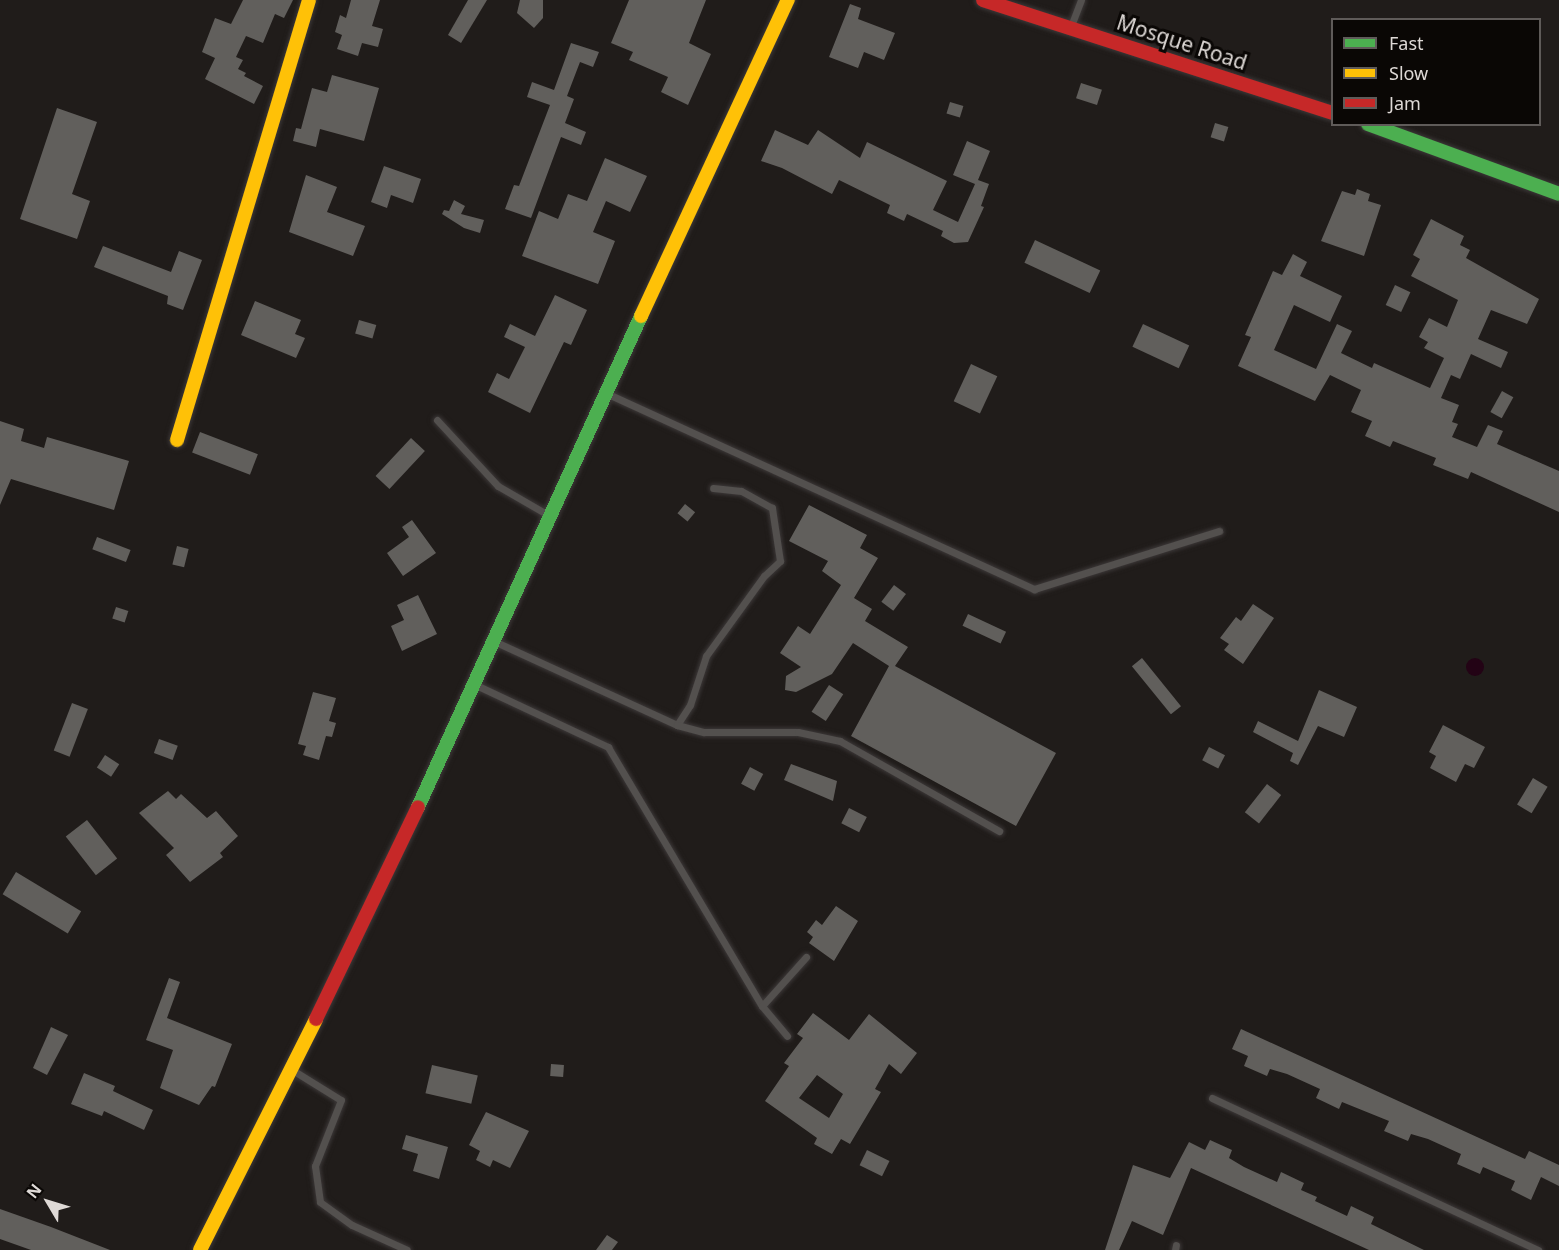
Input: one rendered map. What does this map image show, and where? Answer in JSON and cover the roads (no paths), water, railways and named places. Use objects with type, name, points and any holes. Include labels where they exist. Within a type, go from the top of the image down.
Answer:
[{"type":"street","points":[[177,440],[309,0]]},
{"type":"street","points":[[200,1250],[292,1070],[476,685],[552,518],[605,393],[788,0]]},
{"type":"street","name":"Mosque Road","points":[[983,0],[1016,5],[1070,28],[1331,113]]},
{"type":"street","points":[[1373,126],[1559,194]]},
{"type":"lane","points":[[1070,28],[1081,0]]},
{"type":"lane","points":[[605,393],[1034,589],[1219,531]]},
{"type":"lane","points":[[437,420],[498,486],[552,518]]},
{"type":"lane","points":[[677,725],[690,705],[706,656],[751,592],[780,561],[772,508],[741,491],[713,488]]},
{"type":"lane","points":[[495,642],[677,725],[704,732],[798,732],[840,741],[999,831]]},
{"type":"lane","points":[[476,685],[608,747],[762,1006],[787,1036]]},
{"type":"lane","points":[[762,1006],[806,957]]},
{"type":"lane","points":[[292,1070],[341,1100],[315,1166],[320,1202],[352,1225],[407,1250]]},
{"type":"lane","points":[[1212,1098],[1538,1250]]}]
